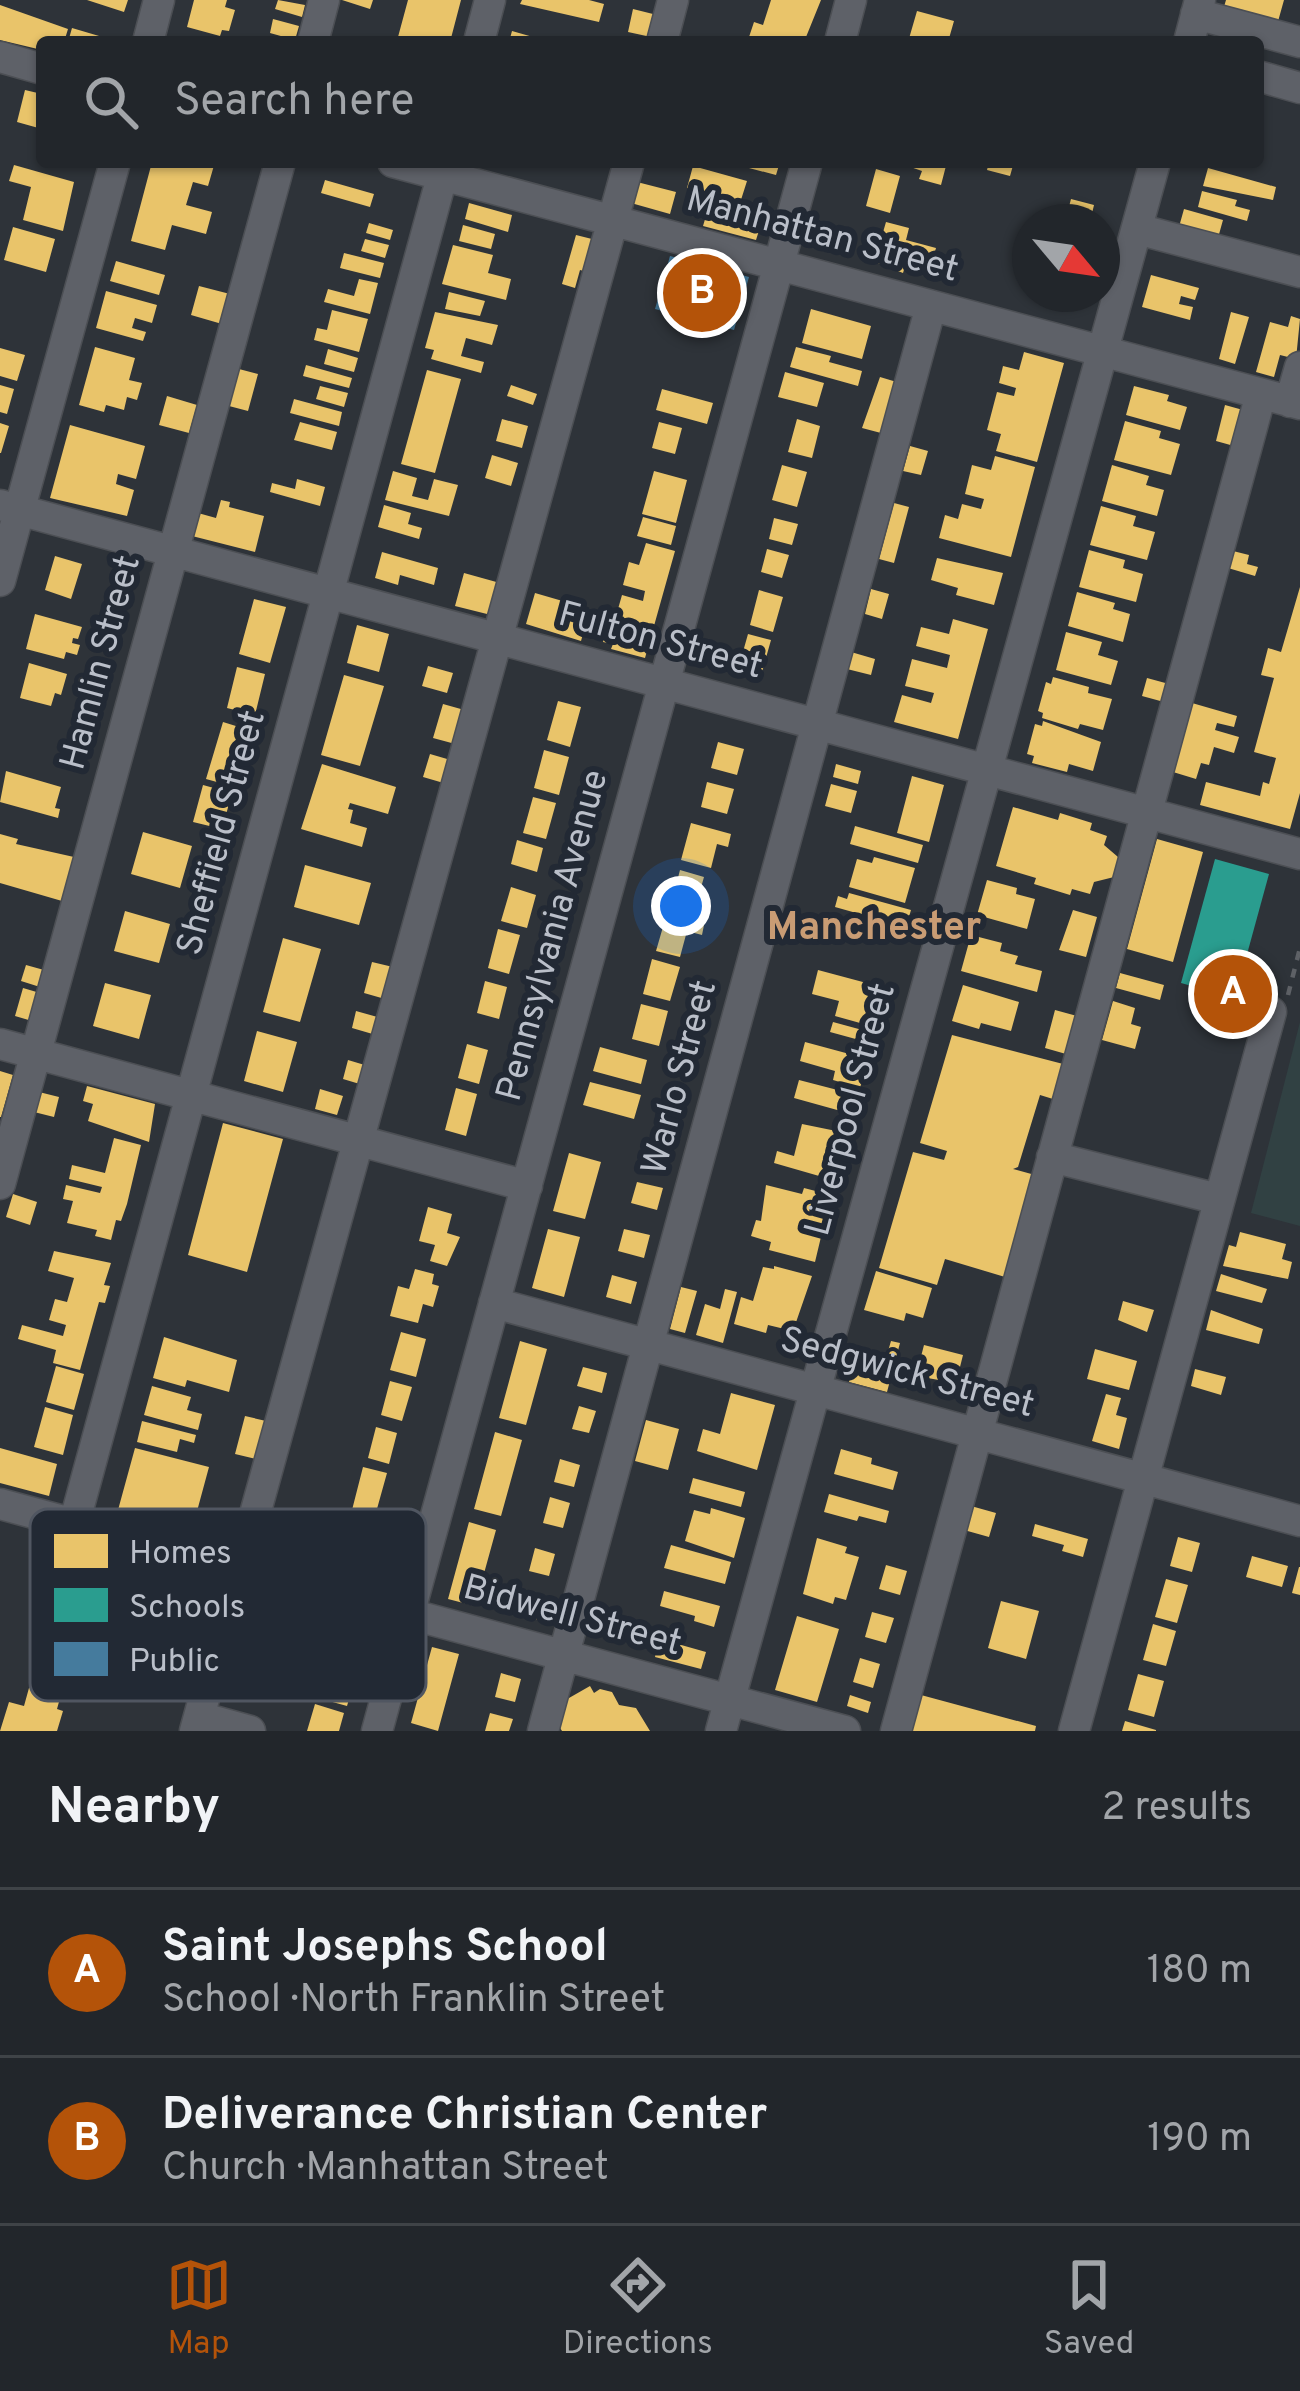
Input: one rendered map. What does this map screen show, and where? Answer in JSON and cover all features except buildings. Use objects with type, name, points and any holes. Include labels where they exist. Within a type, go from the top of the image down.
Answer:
[{"type":"street","points":[[150,36],[160,0]]},
{"type":"street","points":[[315,36],[324,0]]},
{"type":"street","points":[[480,36],[490,0]]},
{"type":"street","points":[[664,36],[674,0]]},
{"type":"street","points":[[842,36],[851,0]]},
{"type":"street","points":[[1195,18],[1300,42]]},
{"type":"street","points":[[0,58],[36,67]]},
{"type":"street","points":[[1264,78],[1300,88]]},
{"type":"street","points":[[0,581],[10,508],[113,168]]},
{"type":"street","name":"Hamlin Street","points":[[0,1184],[278,168]]},
{"type":"street","points":[[257,1509],[627,168]]},
{"type":"street","name":"Pennsylvania Avenue","points":[[426,1555],[805,168]]},
{"type":"street","name":"Liverpool Street","points":[[721,1731],[1153,168]]},
{"type":"street","name":"Manhattan Street","points":[[444,169],[613,221],[1283,400]]},
{"type":"street","name":"Sheffield Street","points":[[78,1509],[444,169]]},
{"type":"street","points":[[1136,230],[1300,272]]},
{"type":"street","name":"Warlo Street","points":[[543,1731],[932,306]]},
{"type":"street","points":[[896,1731],[1147,813],[1283,400],[1300,367]]},
{"type":"street","name":"Fulton Street","points":[[10,508],[1300,854]]},
{"type":"street","points":[[1073,1731],[1271,1012]]},
{"type":"street","points":[[0,1044],[526,1186]]},
{"type":"street","points":[[1052,1157],[1218,1199]]},
{"type":"street","name":"Sedgwick Street","points":[[494,1304],[1300,1519]]},
{"type":"street","name":"Bidwell Street","points":[[426,1618],[845,1731]]},
{"type":"street","name":"Pennsylvania Avenue","points":[[377,1731],[385,1701]]},
{"type":"street","points":[[197,1724],[250,1731]]},
{"type":"path","points":[[1271,1012],[1283,1009],[1300,948]]},
{"type":"shaded area","points":[[1300,1022],[1300,1226],[1251,1213]]},
{"type":"place","name":"Deliverance Christian Center","points":[[702,293]]},
{"type":"place","name":"Saint Josephs School","points":[[1233,994]]},
{"type":"district","name":"Manchester","points":[[874,929]]}]
